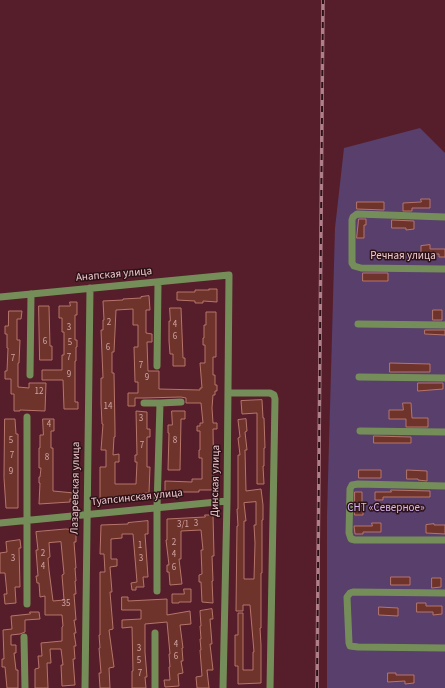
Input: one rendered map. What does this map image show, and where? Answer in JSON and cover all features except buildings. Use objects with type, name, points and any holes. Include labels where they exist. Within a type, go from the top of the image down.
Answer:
[{"type":"street","name":"Речная улица","points":[[445,217],[357,214],[352,217],[352,263],[354,266],[361,268],[445,269]]},
{"type":"street","name":"Анапская улица","points":[[0,297],[229,275]]},
{"type":"street","name":"Динская улица","points":[[223,688],[228,501],[229,275]]},
{"type":"street","points":[[158,282],[158,366]]},
{"type":"street","name":"Лазаревская улица","points":[[85,688],[90,288]]},
{"type":"street","points":[[30,376],[31,294]]},
{"type":"street","points":[[358,324],[445,325]]},
{"type":"street","points":[[359,377],[445,378]]},
{"type":"street","points":[[228,393],[270,393],[274,395],[275,399],[270,688]]},
{"type":"street","points":[[144,403],[180,402]]},
{"type":"street","points":[[157,591],[157,508],[160,403]]},
{"type":"street","points":[[27,417],[27,604]]},
{"type":"street","points":[[360,431],[445,432]]},
{"type":"street","points":[[445,486],[358,484],[352,486],[350,489],[349,533],[351,539],[355,540],[445,540]]},
{"type":"street","name":"Туапсинская улица","points":[[0,523],[228,501]]},
{"type":"street","points":[[445,593],[353,592],[347,597],[350,646],[445,648]]},
{"type":"street","points":[[155,633],[155,688]]},
{"type":"street","points":[[24,637],[25,688]]},
{"type":"green space","name":"СНТ «Северное»","points":[[420,128],[445,153],[445,688],[327,688],[327,515],[335,228],[344,148]]},
{"type":"railway","points":[[317,688],[323,0]]}]
